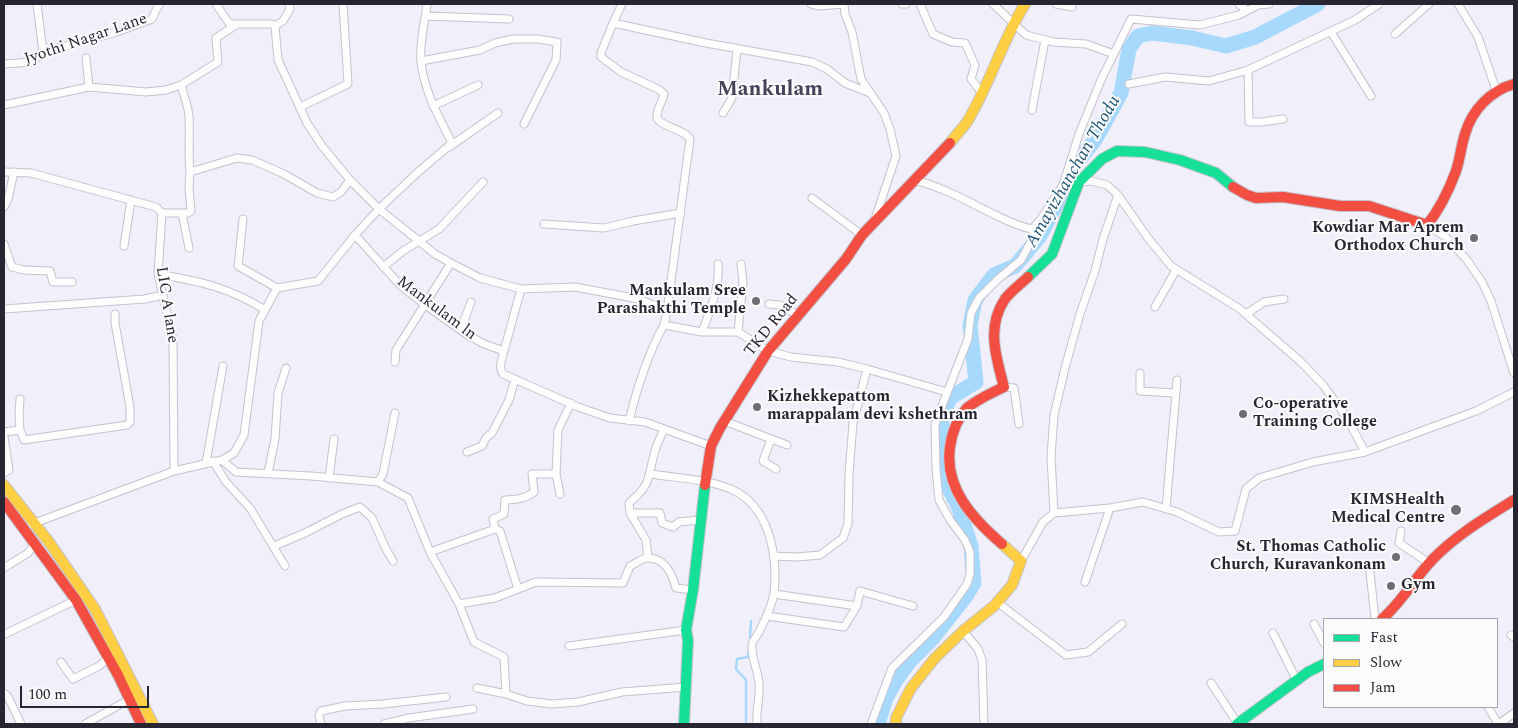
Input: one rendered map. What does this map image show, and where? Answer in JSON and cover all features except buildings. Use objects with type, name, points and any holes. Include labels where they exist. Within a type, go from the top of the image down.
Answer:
[{"type":"street","points":[[37,4],[43,52]]},
{"type":"street","name":"Jyothi Nagar Lane","points":[[4,64],[32,62],[43,52],[117,32],[152,19],[160,4]]},
{"type":"street","points":[[216,4],[230,24],[272,24],[275,26]]},
{"type":"street","points":[[275,26],[283,21],[290,9],[289,4]]},
{"type":"street","points":[[300,107],[348,84],[343,4]]},
{"type":"street","points":[[427,4],[421,61],[426,86],[433,106],[451,141],[449,147]]},
{"type":"street","points":[[622,4],[601,57],[621,72],[658,89],[664,94],[656,115],[658,120],[684,133],[690,139],[664,325],[654,342],[637,388],[629,421]]},
{"type":"street","points":[[811,4],[818,6],[844,4],[852,32],[861,79],[884,113],[890,129],[896,156],[875,221]]},
{"type":"street","points":[[920,4],[933,34],[952,42],[966,43],[975,65],[971,79],[982,93]]},
{"type":"street","points":[[993,4],[1026,35],[1054,42],[1086,44],[1114,54]]},
{"type":"street","name":"TKD Road","points":[[684,724],[688,640],[686,630],[693,590],[700,520],[711,446],[768,351],[846,259],[875,221],[940,155],[966,123],[982,93],[1013,23],[1025,4]]},
{"type":"street","points":[[1056,4],[1072,7]]},
{"type":"street","points":[[1239,4],[1247,11]]},
{"type":"street","points":[[1032,229],[1041,219],[1063,185],[1079,134],[1131,19],[1200,25],[1239,15],[1258,5],[1269,4]]},
{"type":"street","points":[[1128,84],[1166,77],[1209,81],[1248,70],[1355,20],[1380,4]]},
{"type":"street","points":[[1395,34],[1429,4]]},
{"type":"street","points":[[1458,4],[1464,11],[1478,37],[1496,90]]},
{"type":"street","points":[[426,16],[509,19]]},
{"type":"street","points":[[613,23],[737,49],[812,62],[827,69],[844,83],[870,93]]},
{"type":"street","points":[[4,105],[89,87],[146,92],[166,90],[182,85],[218,62],[216,38],[236,25]]},
{"type":"street","points":[[275,26],[278,60],[307,123],[322,146],[350,180],[379,209],[419,241],[451,263],[486,280],[521,289],[576,287],[639,299],[667,311]]},
{"type":"street","points":[[1331,32],[1371,96]]},
{"type":"street","points":[[421,61],[480,50],[494,43],[513,40],[537,39],[557,42],[556,60],[524,124]]},
{"type":"street","points":[[1032,110],[1045,40]]},
{"type":"street","points":[[723,113],[732,98],[737,49]]},
{"type":"street","points":[[86,58],[89,87]]},
{"type":"street","points":[[1248,70],[1249,122],[1283,119]]},
{"type":"street","points":[[1427,225],[1435,214],[1458,164],[1469,123],[1480,106],[1496,90],[1514,84]]},
{"type":"street","points":[[4,172],[31,172],[156,207],[162,213],[190,211],[188,188],[190,172],[188,147],[189,118],[182,85]]},
{"type":"street","points":[[433,106],[478,85]]},
{"type":"street","points":[[242,219],[238,266],[277,288],[318,281],[355,235],[417,173],[449,147],[498,113]]},
{"type":"street","points":[[1004,387],[994,336],[995,318],[1006,298],[1052,254],[1080,182],[1102,159],[1117,151],[1146,152],[1180,160],[1216,173],[1247,195],[1256,198],[1283,197],[1340,206],[1369,206],[1427,225],[1446,237],[1467,260],[1482,282],[1491,300],[1514,373]]},
{"type":"street","points":[[190,172],[236,158],[252,160],[284,174],[318,193],[333,197],[341,192],[350,180]]},
{"type":"street","points":[[4,208],[14,172]]},
{"type":"street","points":[[914,180],[952,193],[1012,223],[1032,229]]},
{"type":"street","points":[[1080,182],[1092,181],[1107,185],[1118,196],[1148,238],[1176,270],[1246,314],[1301,362],[1323,385],[1347,418],[1365,452]]},
{"type":"street","points":[[383,266],[439,229],[483,182]]},
{"type":"street","points":[[1054,513],[1051,457],[1054,416],[1080,314],[1118,196]]},
{"type":"street","points":[[812,198],[862,236]]},
{"type":"street","points":[[124,246],[131,200]]},
{"type":"street","name":"LIC A lane","points":[[162,213],[158,274],[173,340],[174,471]]},
{"type":"street","points":[[182,213],[189,248]]},
{"type":"street","points":[[544,224],[604,228],[681,213]]},
{"type":"street","points":[[871,724],[892,668],[944,617],[967,584],[970,574],[970,552],[965,540],[939,500],[935,424],[968,339],[970,313],[979,298],[1021,260],[1034,236],[1032,229]]},
{"type":"street","name":"Mankulam ln","points":[[355,235],[401,286],[424,304],[484,344],[504,351]]},
{"type":"street","points":[[4,244],[12,267],[24,270],[50,271],[53,282],[72,282]]},
{"type":"street","points":[[395,362],[396,350],[451,263]]},
{"type":"street","points":[[702,332],[713,302],[719,271],[718,264]]},
{"type":"street","points":[[738,332],[743,283],[741,264]]},
{"type":"street","points":[[1155,307],[1176,270]]},
{"type":"street","points":[[158,274],[220,287],[247,298],[264,310]]},
{"type":"street","points":[[29,525],[174,471],[222,460],[234,453],[244,435],[259,321],[277,288]]},
{"type":"street","points":[[521,289],[500,365],[504,374],[571,404],[610,418],[645,422],[711,446]]},
{"type":"street","points":[[4,309],[145,299],[163,295]]},
{"type":"street","points":[[1246,314],[1264,302],[1284,299]]},
{"type":"street","points":[[461,330],[471,302]]},
{"type":"street","points":[[769,304],[780,305],[799,316]]},
{"type":"street","points":[[20,399],[18,415],[20,430],[24,440],[127,425],[130,422],[130,407],[115,314]]},
{"type":"street","points":[[664,325],[702,332],[738,332],[768,351],[791,358],[838,362],[947,392]]},
{"type":"street","points":[[223,366],[209,462],[250,508],[285,566]]},
{"type":"street","points":[[268,473],[276,439],[278,393],[286,368]]},
{"type":"street","points":[[773,556],[797,557],[820,555],[843,538],[848,524],[853,423],[867,369]]},
{"type":"street","points":[[1140,373],[1140,391],[1176,393]]},
{"type":"street","points":[[467,452],[482,446],[486,438],[492,433],[509,400],[515,378]]},
{"type":"street","points":[[1166,509],[1177,380]]},
{"type":"street","points":[[1019,424],[1014,388],[1004,387],[970,405],[954,425],[947,452],[952,485],[964,506],[992,536],[1021,560]]},
{"type":"street","points":[[896,724],[896,718],[911,688],[935,658],[997,602],[1012,585],[1021,560],[1042,522],[1054,513],[1110,508],[1144,502],[1166,509],[1219,532],[1235,531],[1246,489],[1259,478],[1313,462],[1365,452],[1476,411],[1514,392]]},
{"type":"street","points":[[560,494],[556,474],[558,430],[571,404]]},
{"type":"street","points":[[378,482],[383,474],[395,413]]},
{"type":"street","points":[[724,422],[787,446]]},
{"type":"street","points":[[648,558],[646,540],[630,513],[629,503],[642,492],[651,474],[655,451],[664,429]]},
{"type":"street","points":[[4,432],[20,430]]},
{"type":"street","points":[[4,437],[9,470],[4,473]]},
{"type":"street","points":[[329,478],[334,439]]},
{"type":"street","points":[[770,439],[763,461],[776,469]]},
{"type":"street","points":[[222,460],[236,472],[378,482],[408,498],[430,552],[459,604],[474,642],[504,657],[506,694]]},
{"type":"street","points":[[495,530],[493,519],[504,514],[505,500],[517,500],[534,492],[532,474],[556,474]]},
{"type":"street","points":[[651,474],[705,482],[732,490],[745,498],[757,511],[767,529],[773,545],[774,594],[767,616],[752,644],[759,682],[756,711],[757,724]]},
{"type":"street","points":[[4,485],[29,525],[36,543],[76,600],[109,658],[141,724]]},
{"type":"street","points":[[1383,618],[1406,595],[1429,563],[1453,541],[1514,500]]},
{"type":"street","points":[[4,502],[29,525],[74,576],[95,610],[154,724]]},
{"type":"street","points":[[274,546],[360,507],[372,518],[386,549],[394,560]]},
{"type":"street","points":[[1086,582],[1110,508]]},
{"type":"street","points":[[630,513],[660,513],[662,524],[673,527],[679,522],[700,520]]},
{"type":"street","points":[[430,552],[495,530],[500,531],[518,589]]},
{"type":"street","points":[[1400,531],[1399,543],[1429,563]]},
{"type":"street","points":[[4,568],[28,553],[36,543]]},
{"type":"street","points":[[459,604],[496,598],[536,582],[624,583],[630,566],[648,558],[658,560],[666,565],[673,577],[676,588],[693,590]]},
{"type":"street","points":[[1370,572],[1375,618]]},
{"type":"street","points":[[767,616],[844,627],[857,606],[860,591],[913,606]]},
{"type":"street","points":[[774,594],[857,606]]},
{"type":"street","points":[[5,634],[76,600]]},
{"type":"street","points":[[997,602],[1066,655],[1088,652],[1122,624]]},
{"type":"street","points":[[1314,624],[1323,641]]},
{"type":"street","points":[[569,646],[686,630]]},
{"type":"street","points":[[963,631],[978,649],[982,660],[984,721]]},
{"type":"street","points":[[1273,633],[1296,681]]},
{"type":"street","points":[[61,662],[73,679],[99,666],[109,658]]},
{"type":"street","points":[[1211,683],[1237,724],[1308,672],[1323,664]]},
{"type":"street","points":[[477,688],[527,701],[552,704],[578,702],[622,692],[686,687]]},
{"type":"street","points":[[4,694],[8,697],[21,724]]},
{"type":"street","points":[[320,724],[318,716],[321,711],[329,709],[446,697]]},
{"type":"street","points":[[85,724],[130,699]]},
{"type":"street","points":[[1489,708],[1498,724],[1514,713]]},
{"type":"street","points":[[384,724],[409,718],[473,709]]},
{"type":"waterway","name":"Amayizhanchan Thodu","points":[[878,724],[886,698],[895,682],[910,661],[932,639],[974,583],[971,546],[958,506],[942,475],[941,446],[942,418],[950,398],[976,382],[970,325],[975,300],[994,275],[1015,266],[1040,236],[1065,188],[1074,166],[1095,140],[1121,93],[1129,49],[1138,36],[1152,33],[1192,38],[1226,46],[1255,37],[1318,4]]},
{"type":"waterway","points":[[750,637],[751,621]]},
{"type":"waterway","points":[[746,724],[746,680],[736,669],[737,659],[748,657],[749,650]]},
{"type":"traffic: fast","points":[[1028,277],[1052,254],[1079,182],[1102,159],[1117,151],[1145,152],[1180,160],[1216,173],[1233,187]]},
{"type":"traffic: fast","points":[[684,724],[688,640],[686,630],[693,590],[705,485]]},
{"type":"traffic: fast","points":[[1237,724],[1308,672],[1323,664]]},
{"type":"traffic: slow","points":[[950,143],[967,122],[975,108],[1009,33],[1025,4]]},
{"type":"traffic: slow","points":[[4,485],[49,542],[95,609],[153,724]]},
{"type":"traffic: slow","points":[[896,724],[896,718],[911,688],[935,658],[963,631],[994,606],[1012,585],[1021,561],[1002,544]]},
{"type":"traffic: jam","points":[[1233,187],[1256,198],[1283,197],[1340,206],[1369,206],[1427,225],[1440,206],[1450,185],[1472,117],[1477,109],[1497,91],[1514,84]]},
{"type":"traffic: jam","points":[[705,485],[711,446],[720,428],[768,351],[846,259],[862,235],[950,143]]},
{"type":"traffic: jam","points":[[1002,544],[971,513],[956,489],[949,462],[950,447],[956,426],[967,408],[1004,387],[994,342],[996,320],[1005,299],[1028,277]]},
{"type":"traffic: jam","points":[[1383,618],[1441,551],[1471,527],[1514,500]]},
{"type":"traffic: jam","points":[[4,502],[76,600],[118,675],[141,724]]},
{"type":"place","name":"Kowdiar Mar Aprem Orthodox Church","points":[[1474,238]]},
{"type":"place","name":"Mankulam Sree Parashakthi Temple","points":[[756,301]]},
{"type":"place","name":"Kizhekkepattom marappalam devi kshethram","points":[[757,407]]},
{"type":"place","name":"Co-operative Training College","points":[[1243,414]]},
{"type":"place","name":"KIMSHealth Medical Centre","points":[[1456,510]]},
{"type":"place","name":"St. Thomas Catholic Church, Kuravankonam","points":[[1396,557]]},
{"type":"place","name":"Gym","points":[[1391,586]]},
{"type":"district","name":"Mankulam","points":[[770,91]]}]
